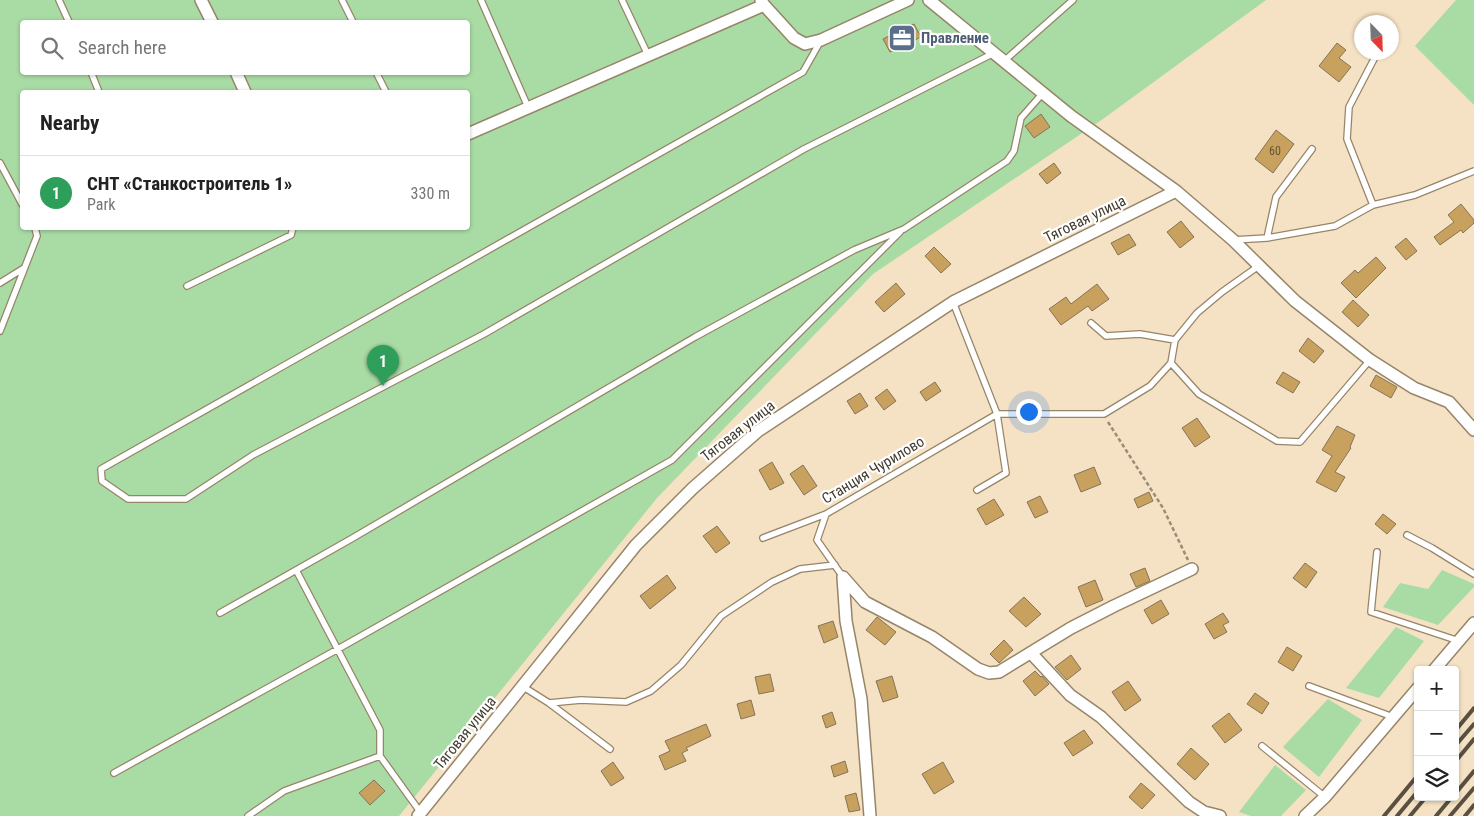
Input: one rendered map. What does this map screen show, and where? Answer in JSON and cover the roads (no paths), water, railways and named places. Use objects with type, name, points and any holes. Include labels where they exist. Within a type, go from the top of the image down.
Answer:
[{"type":"street","points":[[201,0],[211,20]]},
{"type":"street","points":[[470,133],[763,2],[794,38],[806,44],[821,40],[908,0]]},
{"type":"street","points":[[929,0],[1071,116],[1176,191],[1234,240],[1295,301],[1370,360],[1414,388],[1449,402],[1474,430]]},
{"type":"street","points":[[237,75],[244,90]]},
{"type":"street","name":"Тяговая улица","points":[[419,814],[636,545],[693,488],[758,431],[953,302],[1176,191]]},
{"type":"street","name":"Станция Чурилово","points":[[843,577],[865,602],[932,637],[978,669],[989,673],[999,672],[1072,628],[1192,569]]},
{"type":"street","name":"Станция Чурилово","points":[[843,577],[846,621],[862,699],[870,816]]},
{"type":"street","points":[[1437,666],[1474,623]]},
{"type":"street","points":[[1031,653],[1070,695],[1101,716],[1202,814],[1220,816]]},
{"type":"street","points":[[1305,816],[1326,797],[1414,693]]},
{"type":"lane","points":[[59,0],[68,20]]},
{"type":"lane","points":[[342,0],[352,20]]},
{"type":"lane","points":[[481,0],[528,107]]},
{"type":"lane","points":[[622,0],[648,55]]},
{"type":"lane","points":[[1004,61],[1073,0]]},
{"type":"lane","points":[[821,40],[803,72],[102,469],[102,481],[128,499],[186,499],[253,455],[484,334],[804,148],[994,53]]},
{"type":"lane","points":[[1373,60],[1349,107],[1347,139],[1373,205]]},
{"type":"lane","points":[[92,75],[98,90]]},
{"type":"lane","points":[[378,75],[385,90]]},
{"type":"lane","points":[[220,613],[695,337],[854,250],[904,229],[1007,162],[1014,151],[1021,118],[1043,93]]},
{"type":"lane","points":[[1266,238],[1276,197],[1312,150]]},
{"type":"lane","points":[[0,163],[20,200]]},
{"type":"lane","points":[[1234,240],[1266,238],[1335,226],[1373,205],[1415,195],[1474,171]]},
{"type":"lane","points":[[114,773],[672,460],[904,229]]},
{"type":"lane","points":[[0,331],[37,230]]},
{"type":"lane","points":[[187,286],[291,235],[292,230]]},
{"type":"lane","points":[[997,414],[1104,414],[1150,386],[1171,362],[1175,340],[1197,313],[1222,292],[1260,265]]},
{"type":"lane","points":[[0,283],[24,268]]},
{"type":"lane","points":[[953,302],[997,414],[1006,473],[977,490]]},
{"type":"lane","points":[[1091,323],[1106,336],[1140,334],[1175,340]]},
{"type":"lane","points":[[1171,362],[1199,394],[1277,441],[1300,442],[1370,360]]},
{"type":"lane","name":"Станция Чурилово","points":[[843,577],[817,540],[826,514],[997,414]]},
{"type":"lane","points":[[763,538],[826,514]]},
{"type":"lane","points":[[1407,535],[1474,574]]},
{"type":"lane","points":[[1377,552],[1371,612],[1459,641]]},
{"type":"lane","points":[[549,703],[581,700],[626,702],[651,691],[681,665],[721,616],[772,582],[800,569],[835,565]]},
{"type":"lane","points":[[296,570],[380,730],[380,756],[419,814]]},
{"type":"lane","points":[[522,686],[549,703],[610,749]]},
{"type":"lane","points":[[1309,686],[1393,717]]},
{"type":"lane","points":[[1262,746],[1326,797]]},
{"type":"lane","points":[[248,816],[284,791],[380,756]]},
{"type":"railway","points":[[1459,726],[1474,708]]},
{"type":"railway","points":[[1459,741],[1474,724]]},
{"type":"railway","points":[[1459,757],[1474,739]]},
{"type":"railway","points":[[1459,789],[1474,771]]},
{"type":"railway","points":[[1384,816],[1414,780]]},
{"type":"railway","points":[[1450,816],[1474,788]]},
{"type":"railway","points":[[1397,816],[1414,796]]},
{"type":"railway","points":[[1410,816],[1423,801]]},
{"type":"railway","points":[[1436,816],[1449,801]]},
{"type":"railway","points":[[1465,816],[1474,805]]},
{"type":"place","name":"Правление","points":[[902,38]]},
{"type":"place","name":"СНТ «Станкостроитель 1»","points":[[383,386]]}]
